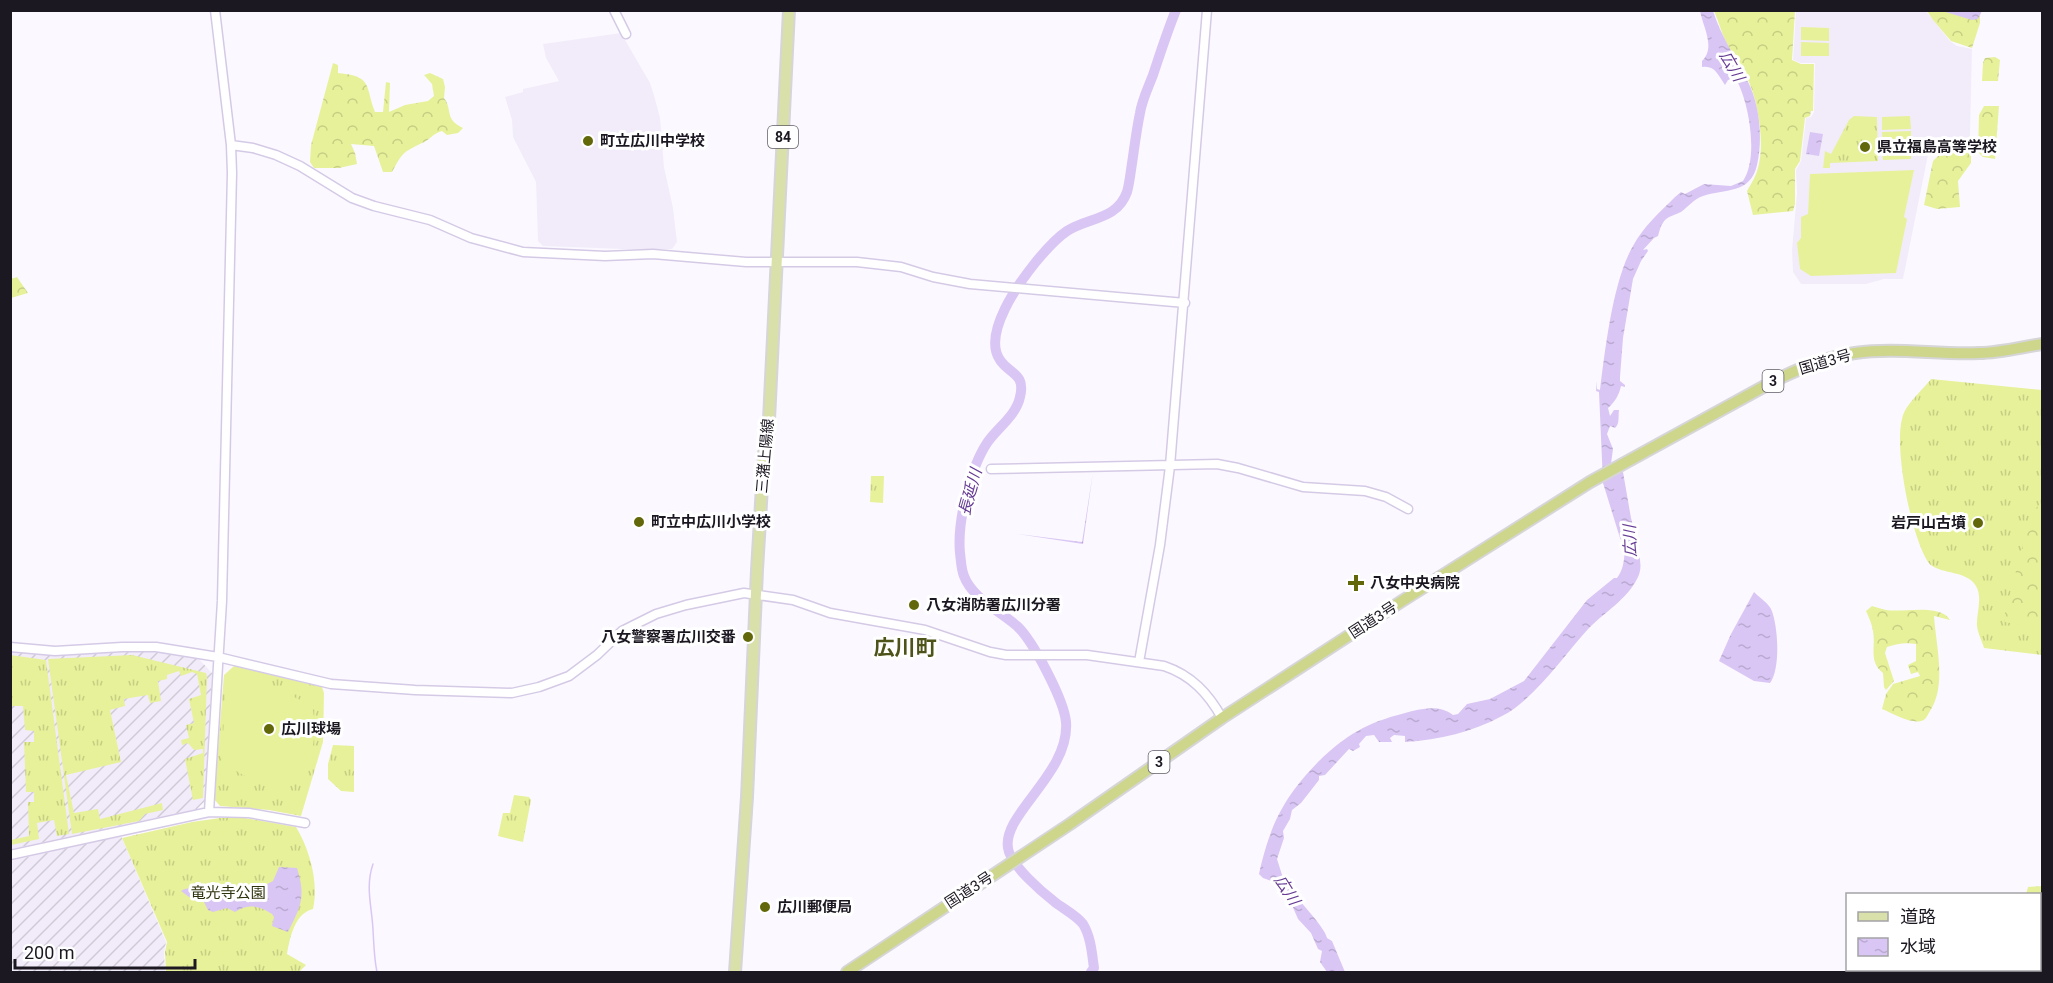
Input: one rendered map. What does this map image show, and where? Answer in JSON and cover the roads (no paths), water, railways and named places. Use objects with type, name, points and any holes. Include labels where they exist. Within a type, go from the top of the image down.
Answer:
[{"type":"highway","name":"国道3号","points":[[847,972],[1070,824],[1222,718],[1402,601],[1599,478],[1773,381],[1832,357],[1871,351],[1983,353],[2043,344]]},
{"type":"main road","name":"三潴上陽線","points":[[735,972],[747,796],[764,453],[768,440],[789,10]]},
{"type":"street","points":[[210,812],[222,589],[231,145],[214,10]]},
{"type":"street","points":[[614,10],[626,34]]},
{"type":"street","points":[[1139,662],[1160,545],[1170,466],[1207,10]]},
{"type":"street","points":[[231,145],[253,148],[276,155],[300,166],[352,198],[430,220],[471,238],[523,252],[604,256],[653,254],[777,263],[857,262],[901,267],[933,277],[970,284],[1185,303]]},
{"type":"street","points":[[991,469],[1217,465],[1238,468],[1303,487],[1365,491],[1386,497],[1408,508]]},
{"type":"street","points":[[10,647],[55,651],[156,647],[218,657],[331,684],[512,693],[539,687],[570,676],[597,656],[622,631],[656,614],[725,595],[744,593],[793,600],[830,613],[925,630],[990,652],[1006,655],[1072,654],[1164,666],[1185,676],[1207,694],[1222,718]]},
{"type":"street","points":[[10,855],[210,812],[249,813],[305,823]]},
{"type":"water","points":[[1982,10],[1978,19],[1972,20],[1942,11]]},
{"type":"water","name":"広川","points":[[1700,11],[1713,11],[1724,38],[1751,89],[1759,122],[1759,155],[1754,174],[1743,186],[1700,197],[1681,212],[1665,220],[1658,236],[1643,250],[1648,251],[1633,279],[1623,338],[1620,377],[1625,387],[1621,386],[1616,398],[1608,408],[1610,416],[1614,410],[1619,410],[1618,424],[1615,428],[1610,426],[1607,434],[1613,449],[1611,464],[1623,472],[1640,560],[1639,574],[1627,593],[1589,628],[1537,688],[1514,709],[1479,727],[1443,737],[1405,742],[1405,736],[1394,735],[1390,738],[1392,742],[1379,742],[1374,735],[1366,736],[1359,744],[1360,747],[1353,751],[1349,749],[1325,775],[1319,776],[1319,780],[1301,803],[1292,810],[1283,831],[1284,838],[1277,859],[1283,878],[1280,879],[1314,917],[1327,938],[1332,941],[1345,972],[1327,972],[1320,962],[1322,951],[1318,949],[1311,933],[1298,919],[1288,896],[1281,897],[1274,882],[1259,874],[1273,827],[1287,800],[1318,762],[1357,731],[1411,711],[1436,708],[1453,715],[1458,714],[1467,704],[1490,699],[1524,681],[1587,600],[1617,578],[1622,569],[1624,547],[1603,483],[1599,392],[1596,391],[1597,381],[1597,389],[1600,390],[1604,355],[1620,277],[1637,239],[1675,197],[1681,192],[1685,194],[1704,184],[1731,186],[1743,181],[1750,159],[1748,115],[1736,79],[1728,80],[1725,85],[1713,69],[1702,67],[1708,44]]},
{"type":"water","points":[[1810,132],[1823,134],[1819,156],[1806,154]]},
{"type":"water","points":[[1093,472],[1083,544],[1011,533],[1082,542]]},
{"type":"water","points":[[1754,592],[1770,607],[1775,625],[1777,657],[1776,668],[1770,683],[1754,681],[1719,661]]},
{"type":"water","points":[[279,867],[297,868],[302,894],[299,908],[288,932],[272,926],[274,917],[263,909],[249,907],[235,912],[227,908],[213,912],[208,910],[203,900],[189,897],[181,891],[191,888],[210,893],[230,894],[241,888],[252,892],[273,881]]},
{"type":"waterway","name":"長延川","points":[[1091,972],[1094,968],[1092,951],[1083,924],[1028,878],[1010,855],[1008,848],[1009,835],[1015,821],[1058,758],[1064,741],[1066,722],[1064,712],[1047,671],[1024,634],[980,598],[968,584],[961,564],[961,526],[966,496],[975,467],[987,443],[1015,410],[1020,397],[1019,378],[1000,360],[996,349],[999,323],[1020,283],[1054,242],[1075,226],[1109,213],[1122,201],[1127,192],[1142,103],[1176,10]]},
{"type":"waterway","points":[[373,864],[369,889],[377,972]]},
{"type":"place","name":"町立広川中学校","points":[[588,141]]},
{"type":"place","name":"県立福島高等学校","points":[[1865,147]]},
{"type":"place","name":"町立中広川小学校","points":[[639,522]]},
{"type":"place","name":"岩戸山古墳","points":[[1978,523]]},
{"type":"place","name":"八女中央病院","points":[[1356,583]]},
{"type":"place","name":"八女消防署広川分署","points":[[914,605]]},
{"type":"place","name":"八女警察署広川交番","points":[[748,637]]},
{"type":"place","name":"広川球場","points":[[269,729]]},
{"type":"place","name":"広川郵便局","points":[[765,907]]},
{"type":"district","name":"広川町","points":[[905,648]]},
{"type":"park label","name":"竜光寺公園","points":[[228,893]]}]
